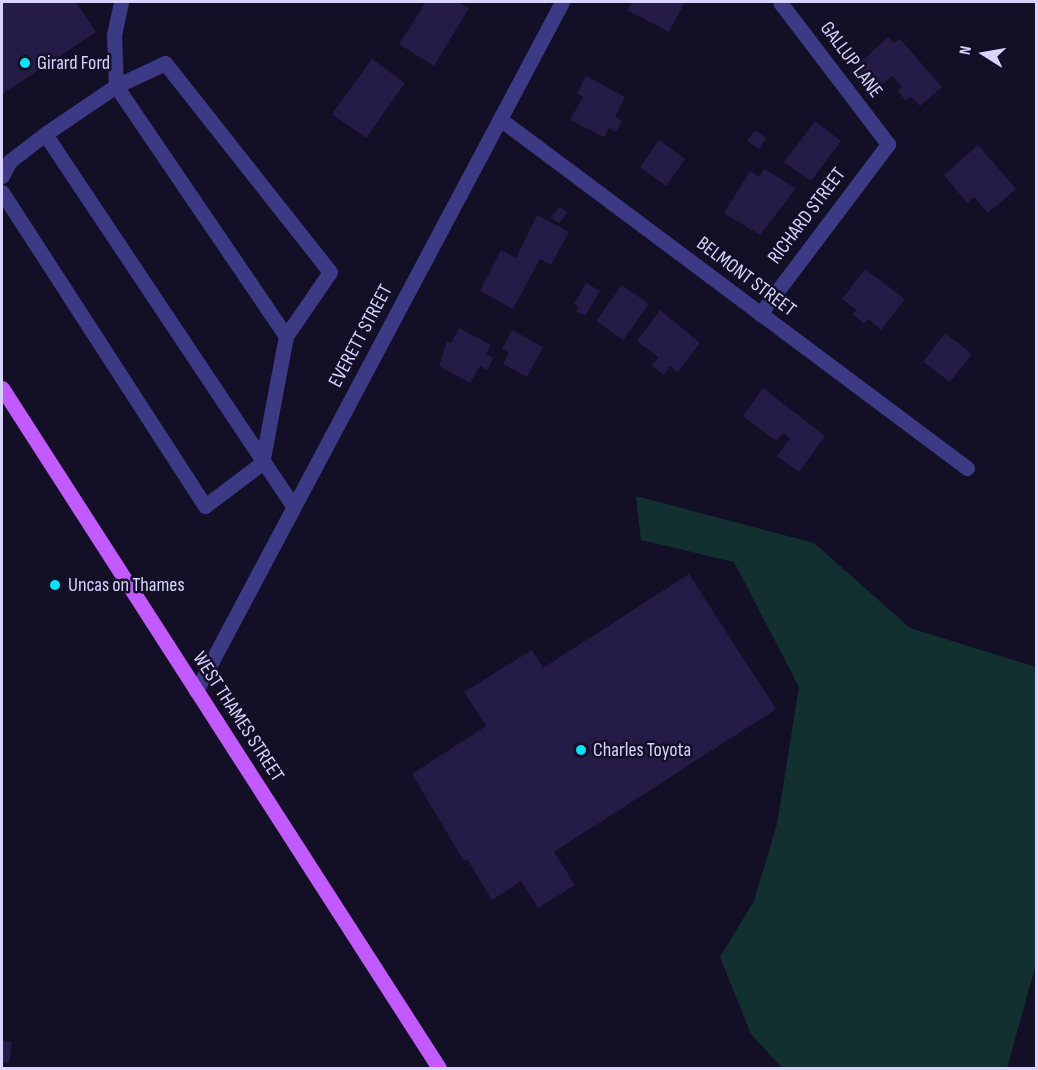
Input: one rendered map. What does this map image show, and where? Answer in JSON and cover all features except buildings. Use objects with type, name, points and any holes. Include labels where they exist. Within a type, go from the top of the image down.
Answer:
[{"type":"main road","name":"WEST THAMES STREET","points":[[2,388],[440,1068]]},
{"type":"street","points":[[121,2],[114,34],[116,86],[286,336]]},
{"type":"street","name":"EVERETT STREET","points":[[196,691],[562,2]]},
{"type":"street","name":"GALLUP LANE","points":[[780,2],[888,144]]},
{"type":"street","points":[[2,176],[6,155],[45,134],[116,86],[165,63],[330,272],[286,336],[262,463],[205,506],[2,192]]},
{"type":"street","name":"BELMONT STREET","points":[[500,119],[967,468]]},
{"type":"street","points":[[45,134],[262,463],[294,507]]},
{"type":"street","name":"RICHARD STREET","points":[[760,314],[888,144]]},
{"type":"green space","points":[[636,496],[814,543],[910,628],[1036,667],[1036,964],[1007,1068],[782,1068],[751,1034],[720,957],[754,901],[777,824],[799,687],[734,562],[641,540]]},
{"type":"place","name":"Girard Ford","points":[[25,63]]},
{"type":"place","name":"Uncas on Thames","points":[[55,585]]},
{"type":"place","name":"Charles Toyota","points":[[581,750]]}]
